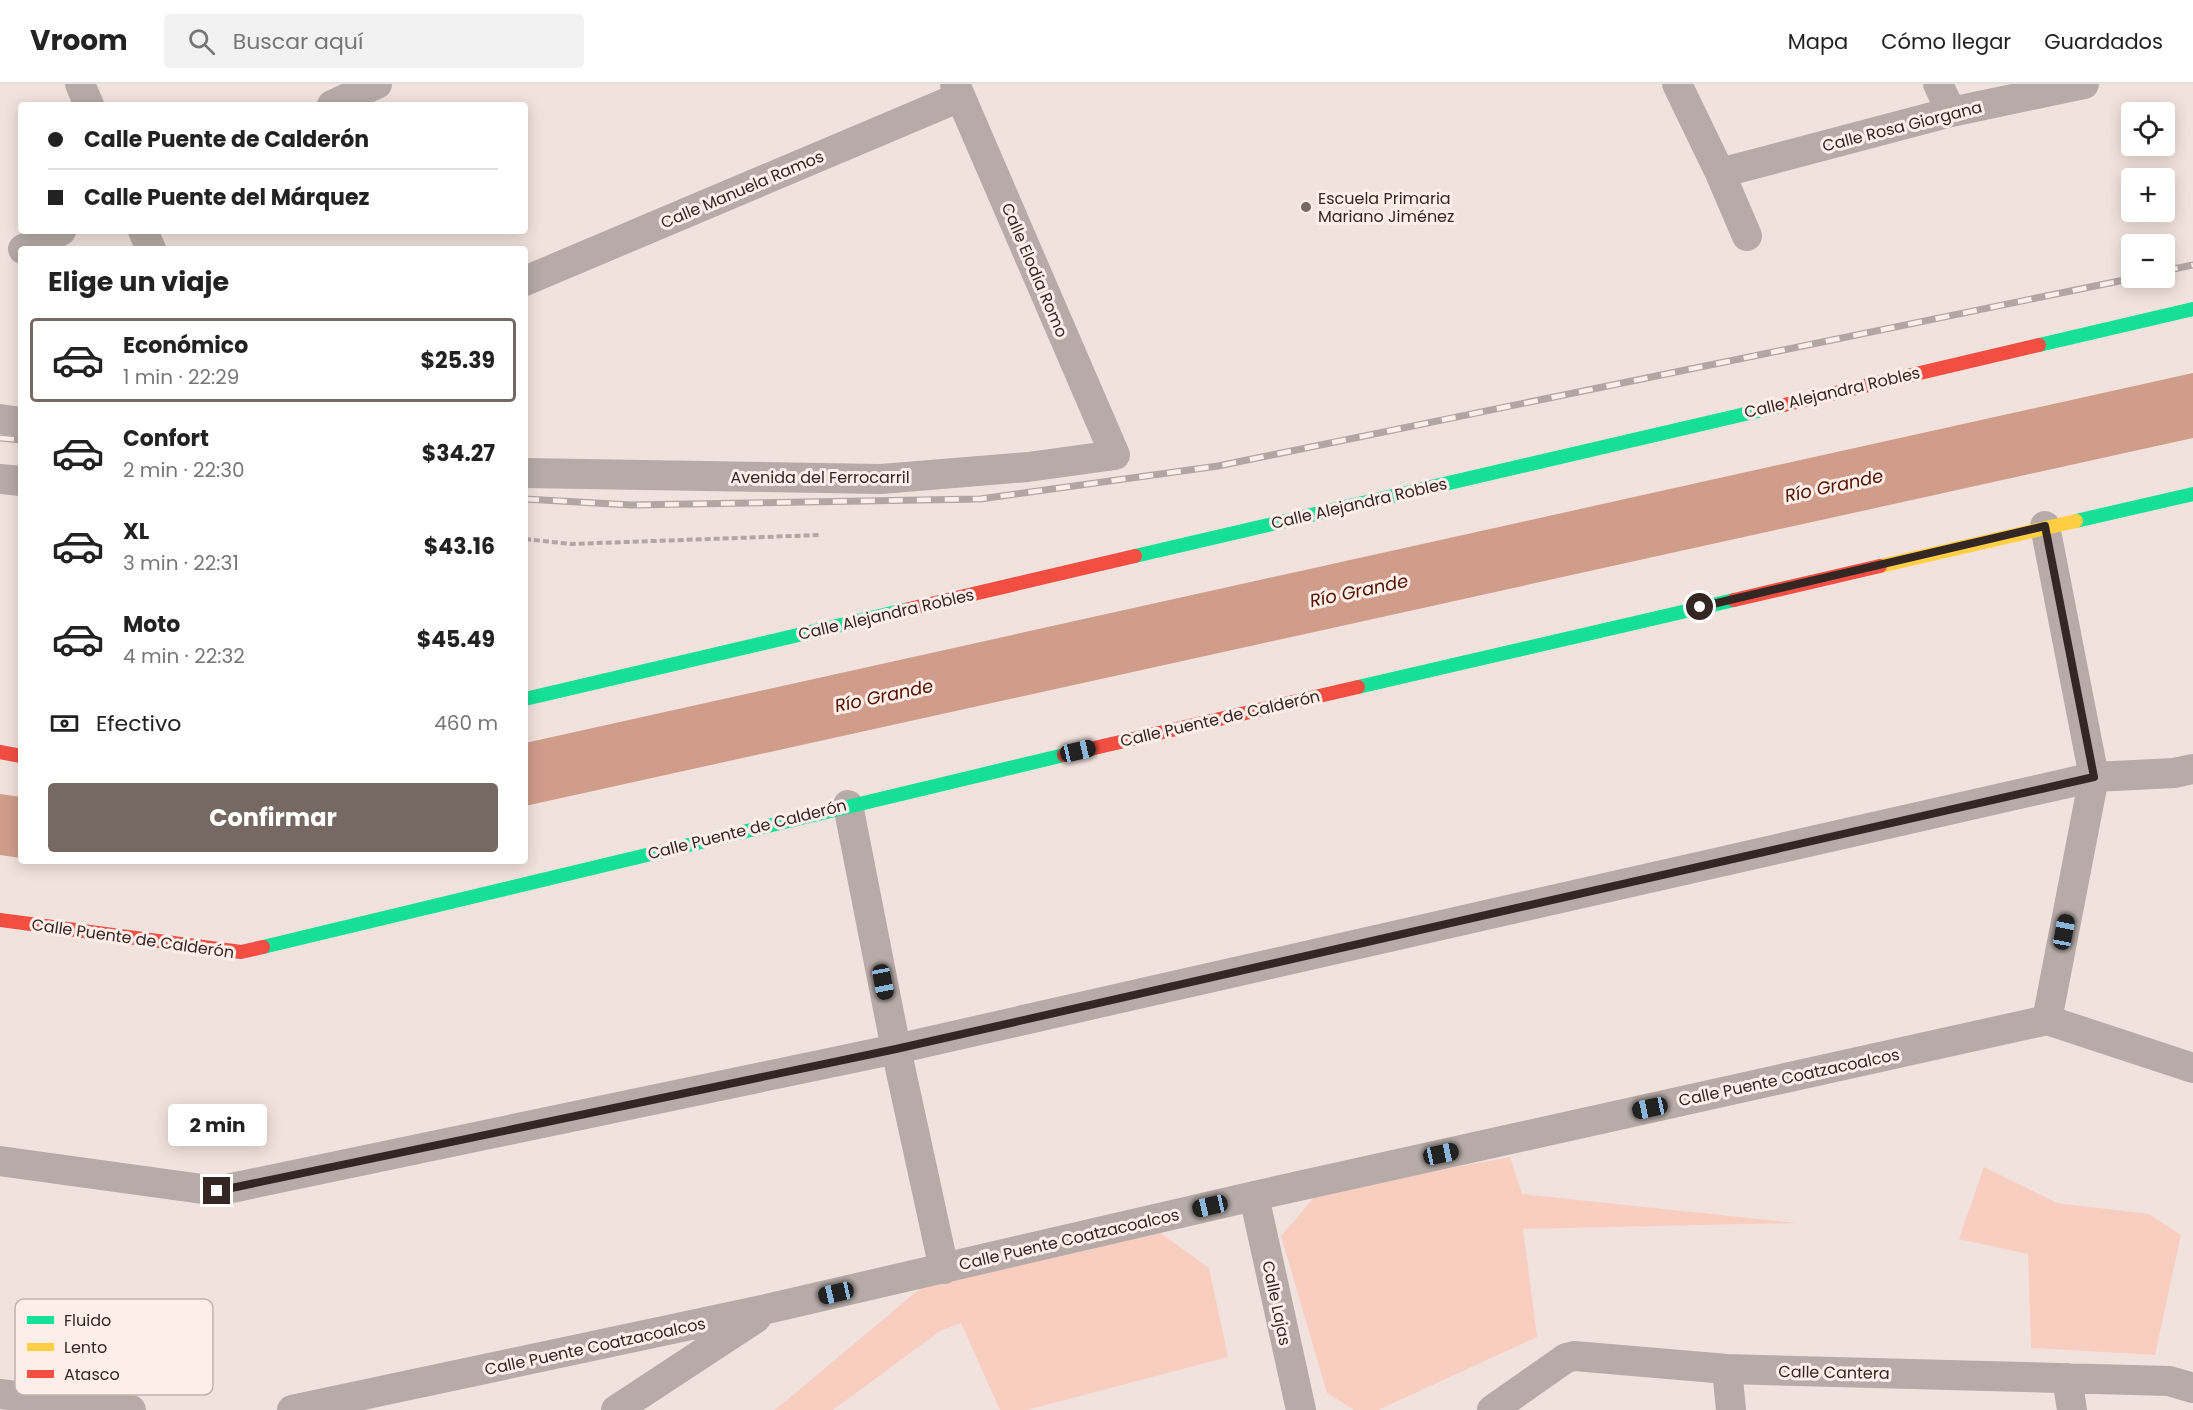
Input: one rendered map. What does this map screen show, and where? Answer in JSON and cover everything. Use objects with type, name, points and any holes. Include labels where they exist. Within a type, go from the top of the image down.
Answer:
[{"type":"main road","name":"Calle Alejandra Robles","points":[[528,698],[2193,309]]},
{"type":"main road","name":"Calle Puente de Calderón","points":[[0,920],[241,952],[848,805],[2045,526],[2193,494]]},
{"type":"main road","points":[[0,752],[18,755]]},
{"type":"street","points":[[80,84],[88,102]]},
{"type":"street","points":[[338,102],[376,84]]},
{"type":"street","points":[[1677,84],[1720,173],[1747,237]]},
{"type":"street","points":[[1938,84],[1951,112]]},
{"type":"street","name":"Calle Rosa Giorgana","points":[[1720,173],[1951,112],[2084,84]]},
{"type":"street","name":"Calle Manuela Ramos","points":[[528,280],[957,90]]},
{"type":"street","name":"Calle Elodia Romo","points":[[957,90],[1115,455]]},
{"type":"street","points":[[28,246],[54,234]]},
{"type":"street","points":[[0,260],[18,251]]},
{"type":"street","points":[[0,419],[18,422]]},
{"type":"street","name":"Avenida del Ferrocarril","points":[[528,472],[882,479],[1028,467],[1115,455]]},
{"type":"street","points":[[0,479],[18,481]]},
{"type":"street","points":[[2045,526],[2094,777],[2047,1020],[2193,1068]]},
{"type":"street","points":[[0,1161],[217,1191],[896,1049],[2094,777],[2187,774]]},
{"type":"street","points":[[848,805],[896,1049],[944,1269]]},
{"type":"street","name":"Calle Puente Coatzacoalcos","points":[[292,1410],[771,1308],[1254,1196],[2047,1020]]},
{"type":"street","name":"Calle Lajas","points":[[1254,1196],[1301,1410]]},
{"type":"street","points":[[616,1410],[771,1308]]},
{"type":"street","name":"Calle Cantera","points":[[1492,1410],[1566,1358],[1574,1356],[1727,1369],[2169,1381],[2193,1388]]},
{"type":"street","points":[[1727,1369],[1731,1410]]},
{"type":"street","points":[[2067,1378],[2072,1410]]},
{"type":"street","points":[[0,1394],[131,1410]]},
{"type":"path","points":[[528,539],[571,544],[820,535]]},
{"type":"shaded area","points":[[1510,1157],[1522,1194],[1797,1223],[1523,1229],[1537,1337],[1378,1410],[1354,1410],[1327,1393],[1281,1236],[1318,1193]]},
{"type":"shaded area","points":[[1984,1167],[2057,1203],[2149,1214],[2181,1235],[2155,1355],[2031,1348],[2028,1254],[1959,1239]]},
{"type":"shaded area","points":[[1159,1232],[1209,1268],[1228,1357],[1027,1410],[1000,1410],[961,1323],[940,1331],[833,1410],[775,1410],[928,1282]]},
{"type":"water","name":"Río Grande","points":[[2193,373],[2193,438],[528,805],[528,742]]},
{"type":"water","points":[[0,794],[18,797],[18,858],[0,855]]},
{"type":"railway","points":[[2175,269],[2193,265]]},
{"type":"railway","points":[[528,499],[631,505],[980,499],[1218,466],[2121,281]]},
{"type":"railway","points":[[0,438],[18,440]]},
{"type":"traffic: fast","points":[[2039,345],[2193,309]]},
{"type":"traffic: fast","points":[[1135,556],[1784,405]]},
{"type":"traffic: fast","points":[[2076,521],[2193,494]]},
{"type":"traffic: fast","points":[[1358,687],[1734,600]]},
{"type":"traffic: fast","points":[[528,698],[909,609]]},
{"type":"traffic: fast","points":[[263,947],[1064,755]]},
{"type":"traffic: slow","points":[[1880,566],[2076,521]]},
{"type":"traffic: jam","points":[[1784,405],[2039,345]]},
{"type":"traffic: jam","points":[[909,609],[1135,556]]},
{"type":"traffic: jam","points":[[1734,600],[1880,566]]},
{"type":"traffic: jam","points":[[1064,755],[1358,687]]},
{"type":"traffic: jam","points":[[0,752],[18,755]]},
{"type":"traffic: jam","points":[[0,920],[241,952],[263,947]]},
{"type":"place","name":"Escuela Primaria Mariano Jiménez","points":[[1306,207]]},
{"type":"route","points":[[217,1191],[896,1049],[2094,777],[2045,526],[1700,607]]}]
